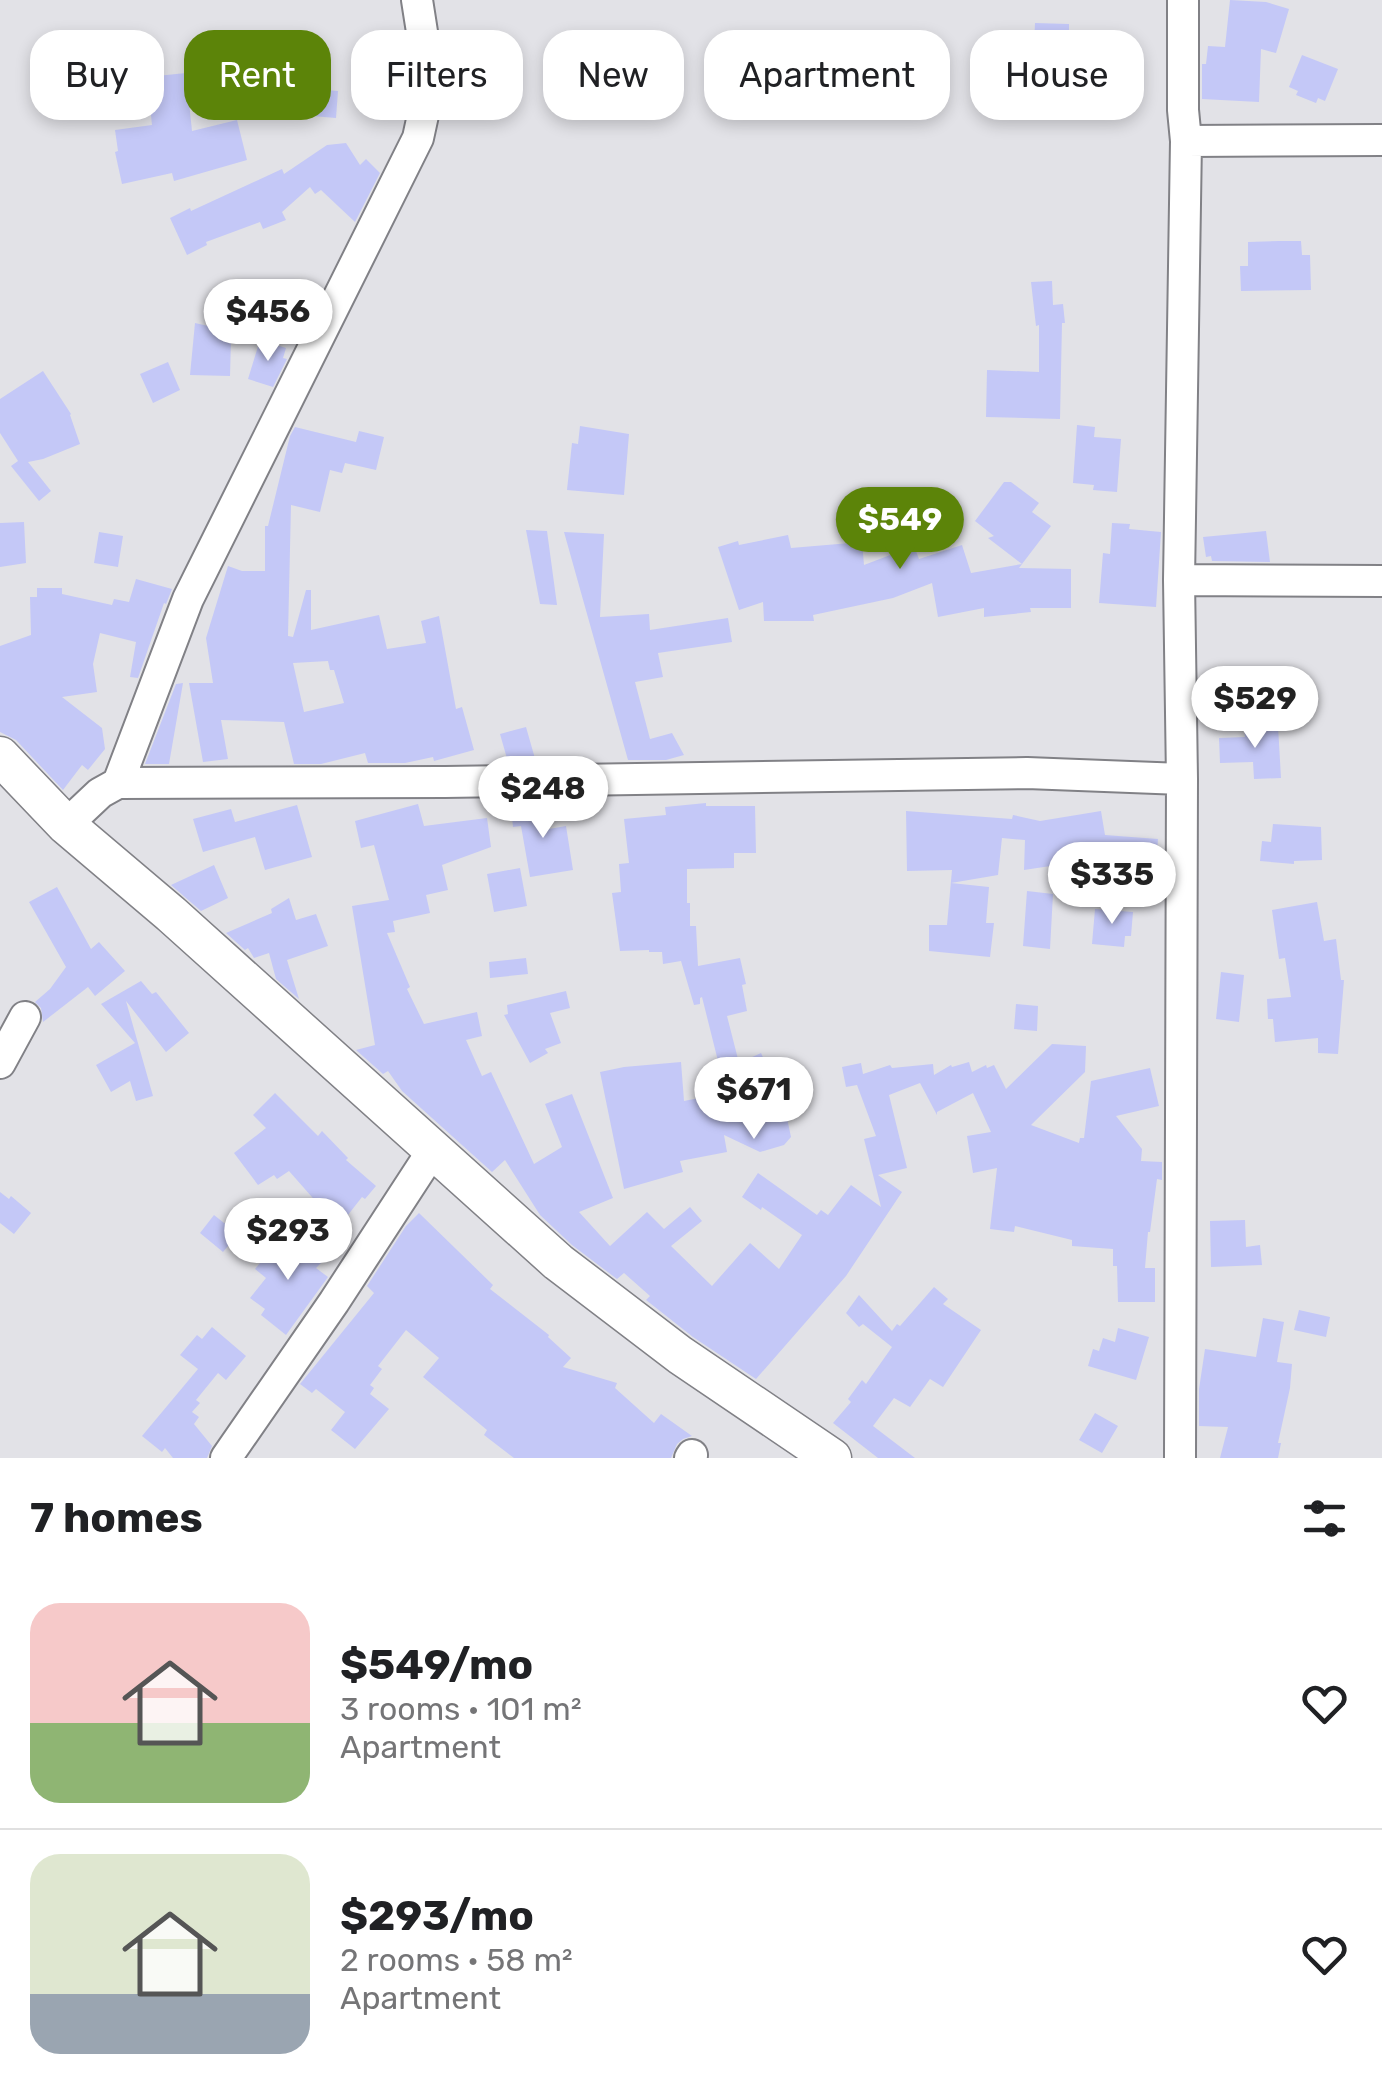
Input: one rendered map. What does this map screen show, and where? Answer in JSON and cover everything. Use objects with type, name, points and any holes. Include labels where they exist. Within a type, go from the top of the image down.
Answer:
[{"type":"main road","points":[[0,756],[66,824],[558,1262],[680,1355],[832,1458]]},
{"type":"street","points":[[118,783],[188,600],[418,138],[430,83],[417,0]]},
{"type":"street","points":[[1180,1458],[1179,580],[1186,141],[1182,0]]},
{"type":"street","points":[[1186,141],[1382,140]]},
{"type":"street","points":[[1179,580],[1382,581]]},
{"type":"street","points":[[66,824],[100,793],[118,783],[1027,773],[1182,779]]},
{"type":"street","points":[[0,1063],[25,1016]]},
{"type":"street","points":[[232,1455],[433,1150]]},
{"type":"building","points":[[1230,0],[1266,2],[1289,9],[1276,53],[1261,49],[1259,102],[1202,99],[1202,64],[1206,64],[1208,46],[1225,47]]},
{"type":"building","points":[[1035,23],[1069,24],[1069,30],[1035,30]]},
{"type":"building","points":[[1302,55],[1338,69],[1325,101],[1318,98],[1316,103],[1296,95],[1298,91],[1289,87]]},
{"type":"building","points":[[184,73],[184,120],[191,120],[192,131],[237,120],[247,160],[174,181],[172,173],[122,184],[115,130],[164,120],[164,75]]},
{"type":"building","points":[[331,90],[338,91],[336,118],[331,118]]},
{"type":"building","points":[[346,143],[360,165],[366,159],[380,173],[355,222],[321,190],[315,194],[310,187],[282,212],[286,220],[263,229],[260,222],[206,242],[207,245],[187,255],[170,218],[282,169],[284,174],[327,145]]},
{"type":"building","points":[[1301,241],[1302,255],[1310,255],[1311,290],[1241,291],[1240,266],[1248,266],[1248,242]]},
{"type":"building","points":[[1052,281],[1053,305],[1063,304],[1065,323],[1060,419],[986,417],[987,370],[1039,372],[1039,325],[1036,326],[1031,282]]},
{"type":"building","points":[[195,323],[225,330],[225,339],[231,339],[230,376],[190,375]]},
{"type":"building","points":[[260,340],[286,348],[283,358],[287,359],[273,387],[248,379]]},
{"type":"building","points":[[168,362],[180,390],[153,403],[140,374]]},
{"type":"building","points":[[43,371],[71,414],[80,444],[28,462],[51,491],[39,501],[11,466],[18,461],[0,433],[0,399]]},
{"type":"building","points":[[1077,425],[1095,427],[1094,437],[1121,439],[1117,492],[1073,483]]},
{"type":"building","points":[[580,426],[629,434],[624,495],[567,490],[572,443],[578,444]]},
{"type":"building","points":[[295,427],[356,442],[359,431],[384,437],[376,470],[345,463],[342,473],[330,470],[320,512],[291,505],[288,636],[293,637],[306,590],[311,590],[311,630],[379,615],[387,649],[426,643],[421,621],[439,616],[456,709],[462,707],[474,750],[434,761],[433,757],[405,763],[368,763],[365,753],[321,764],[294,764],[284,722],[221,720],[228,759],[203,762],[189,683],[213,683],[206,638],[228,566],[242,571],[265,571],[265,526]],"holes":[[[328,661],[330,670],[334,670],[344,703],[304,712],[293,663]]]},
{"type":"building","points":[[1004,482],[1011,482],[1039,503],[1032,512],[1051,526],[1019,568],[1071,569],[1071,608],[1030,608],[1031,612],[984,617],[984,608],[938,617],[932,583],[893,598],[813,615],[814,621],[764,621],[763,602],[739,610],[718,547],[738,541],[739,545],[788,535],[791,548],[862,542],[864,565],[914,546],[919,559],[962,545],[971,573],[1022,564],[988,538],[994,536],[975,521]]},
{"type":"building","points":[[24,522],[26,563],[0,567],[0,523]]},
{"type":"building","points":[[1112,523],[1161,532],[1156,607],[1099,603],[1103,553],[1110,554]]},
{"type":"building","points":[[526,530],[547,531],[557,605],[540,604]]},
{"type":"building","points":[[1266,531],[1270,562],[1212,561],[1211,556],[1206,557],[1203,537]]},
{"type":"building","points":[[99,532],[123,536],[118,567],[94,563]]},
{"type":"building","points":[[564,532],[604,534],[600,617],[649,614],[650,630],[728,618],[732,642],[658,653],[663,677],[635,682],[650,739],[672,733],[684,755],[666,760],[628,760]]},
{"type":"building","points":[[136,579],[172,589],[138,678],[130,677],[136,642],[100,633],[93,664],[97,692],[62,697],[102,728],[105,749],[88,770],[82,765],[63,790],[16,740],[0,732],[0,646],[31,635],[30,597],[37,597],[37,588],[62,588],[62,594],[112,605],[114,599],[129,602]]},
{"type":"building","points":[[183,683],[169,764],[145,764],[176,684]]},
{"type":"building","points":[[1278,726],[1281,778],[1254,779],[1253,762],[1220,763],[1219,738],[1245,737],[1244,727]]},
{"type":"building","points":[[526,727],[536,762],[508,762],[500,734]]},
{"type":"building","points":[[706,803],[755,806],[756,853],[734,853],[734,868],[687,869],[687,903],[690,926],[696,926],[698,966],[740,958],[747,1011],[727,1016],[739,1063],[761,1053],[777,1087],[759,1096],[787,1118],[791,1137],[784,1145],[760,1152],[724,1135],[727,1152],[680,1161],[683,1172],[624,1189],[600,1072],[681,1062],[684,1101],[720,1091],[711,1063],[718,1061],[702,997],[700,1004],[694,1005],[681,961],[663,964],[662,952],[620,951],[612,893],[621,892],[619,864],[629,863],[624,819],[666,815],[665,807]]},
{"type":"building","points":[[418,804],[424,826],[487,818],[491,847],[442,865],[448,890],[426,895],[430,913],[393,921],[395,932],[387,933],[410,987],[407,989],[424,1024],[477,1012],[482,1036],[466,1040],[482,1076],[491,1072],[534,1164],[562,1147],[545,1104],[572,1094],[613,1198],[579,1212],[610,1246],[647,1212],[664,1229],[690,1207],[702,1221],[671,1246],[712,1286],[750,1243],[779,1269],[802,1235],[742,1197],[758,1173],[817,1215],[821,1210],[828,1215],[851,1185],[881,1207],[864,1139],[876,1136],[857,1085],[846,1087],[842,1067],[861,1063],[863,1074],[890,1065],[892,1068],[933,1064],[934,1075],[951,1065],[969,1062],[972,1072],[994,1065],[1006,1089],[1052,1044],[1086,1046],[1085,1072],[1031,1125],[1079,1143],[1084,1138],[1091,1081],[1150,1068],[1159,1106],[1116,1116],[1142,1149],[1141,1161],[1162,1162],[1145,1268],[1155,1268],[1155,1302],[1118,1302],[1113,1249],[1072,1246],[1072,1240],[1015,1226],[1014,1232],[990,1229],[997,1168],[973,1173],[967,1136],[991,1132],[973,1093],[937,1115],[920,1083],[889,1095],[907,1168],[878,1175],[902,1192],[846,1276],[756,1379],[693,1337],[646,1300],[650,1296],[624,1273],[617,1279],[540,1215],[505,1160],[492,1172],[402,1091],[388,1071],[383,1074],[356,1050],[375,1045],[352,906],[389,900],[374,845],[361,848],[355,821]]},
{"type":"building","points":[[546,804],[549,829],[566,826],[573,870],[530,877],[521,826],[513,827],[511,808]]},
{"type":"building","points":[[297,805],[312,857],[265,870],[255,837],[203,852],[193,819],[231,809],[235,822]]},
{"type":"building","points":[[906,811],[1012,819],[1013,815],[1040,821],[1101,811],[1105,835],[1158,839],[1155,880],[1128,878],[1128,874],[1090,874],[1090,860],[1024,870],[1025,840],[1002,838],[998,875],[951,883],[989,887],[986,923],[994,923],[990,957],[929,951],[929,925],[947,925],[952,870],[907,871]]},
{"type":"building","points":[[1273,824],[1321,827],[1322,860],[1294,864],[1260,861],[1262,841],[1271,842]]},
{"type":"building","points":[[214,865],[228,898],[201,911],[171,885]]},
{"type":"building","points":[[520,868],[527,906],[494,912],[487,874]]},
{"type":"building","points":[[57,887],[91,949],[99,942],[125,971],[95,996],[88,987],[43,1022],[41,1008],[35,1002],[66,967],[29,902]]},
{"type":"building","points":[[1027,891],[1053,894],[1050,949],[1023,946]]},
{"type":"building","points":[[289,898],[296,920],[316,914],[328,946],[287,960],[299,999],[276,979],[269,953],[254,958],[248,948],[245,950],[226,933],[272,913],[271,909]]},
{"type":"building","points":[[1317,902],[1324,941],[1336,939],[1344,980],[1338,1054],[1318,1053],[1318,1038],[1275,1042],[1273,1019],[1268,1019],[1267,999],[1291,997],[1285,958],[1279,959],[1272,910]]},
{"type":"building","points":[[1095,909],[1133,912],[1131,936],[1125,936],[1124,947],[1092,944]]},
{"type":"building","points":[[526,958],[528,974],[490,978],[489,962]]},
{"type":"building","points":[[1221,972],[1244,975],[1239,1022],[1216,1019]]},
{"type":"building","points":[[141,981],[152,994],[156,992],[189,1033],[166,1052],[126,1001],[153,1096],[136,1101],[130,1081],[111,1092],[96,1065],[135,1043],[101,1004]]},
{"type":"building","points":[[566,991],[570,1008],[550,1013],[561,1043],[545,1049],[548,1053],[530,1063],[504,1015],[508,1014],[507,1005]]},
{"type":"building","points":[[1016,1004],[1038,1006],[1037,1031],[1014,1029]]},
{"type":"building","points":[[275,1093],[318,1136],[322,1131],[346,1160],[376,1186],[337,1229],[314,1211],[319,1205],[289,1171],[258,1185],[234,1153],[266,1128],[253,1115]]},
{"type":"building","points":[[0,1192],[31,1213],[14,1234],[0,1223]]},
{"type":"building","points":[[419,1213],[493,1285],[490,1289],[549,1335],[571,1358],[563,1367],[617,1383],[615,1388],[654,1423],[661,1414],[692,1436],[677,1444],[671,1458],[514,1458],[423,1377],[439,1358],[406,1330],[378,1366],[382,1369],[370,1385],[374,1388],[370,1394],[389,1409],[355,1449],[331,1430],[345,1412],[316,1389],[312,1393],[300,1384],[374,1293],[367,1286],[406,1226]]},
{"type":"building","points":[[214,1215],[238,1234],[223,1252],[200,1233]]},
{"type":"building","points":[[1245,1220],[1246,1247],[1260,1245],[1262,1265],[1211,1267],[1210,1221]]},
{"type":"building","points":[[286,1232],[322,1262],[316,1268],[328,1277],[286,1335],[261,1315],[265,1309],[250,1298],[266,1278],[255,1269]]},
{"type":"building","points":[[934,1287],[948,1299],[943,1304],[981,1330],[943,1387],[930,1379],[910,1407],[894,1398],[873,1426],[915,1458],[878,1458],[833,1423],[851,1402],[848,1399],[862,1380],[866,1384],[892,1347],[863,1324],[859,1327],[846,1313],[859,1295],[892,1331]]},
{"type":"building","points":[[1299,1310],[1330,1317],[1326,1337],[1294,1330]]},
{"type":"building","points":[[1263,1318],[1284,1322],[1277,1362],[1292,1364],[1278,1458],[1220,1458],[1228,1427],[1199,1426],[1205,1349],[1256,1357]]},
{"type":"building","points":[[212,1327],[246,1356],[226,1380],[218,1373],[196,1400],[200,1403],[192,1412],[199,1417],[194,1424],[212,1446],[207,1458],[173,1458],[165,1448],[162,1452],[142,1436],[198,1369],[180,1355],[197,1335],[202,1339]]},
{"type":"building","points":[[1118,1328],[1149,1337],[1136,1380],[1088,1366],[1093,1349],[1099,1351],[1103,1338],[1115,1342]]},
{"type":"building","points":[[1095,1413],[1118,1426],[1102,1453],[1079,1440]]}]
